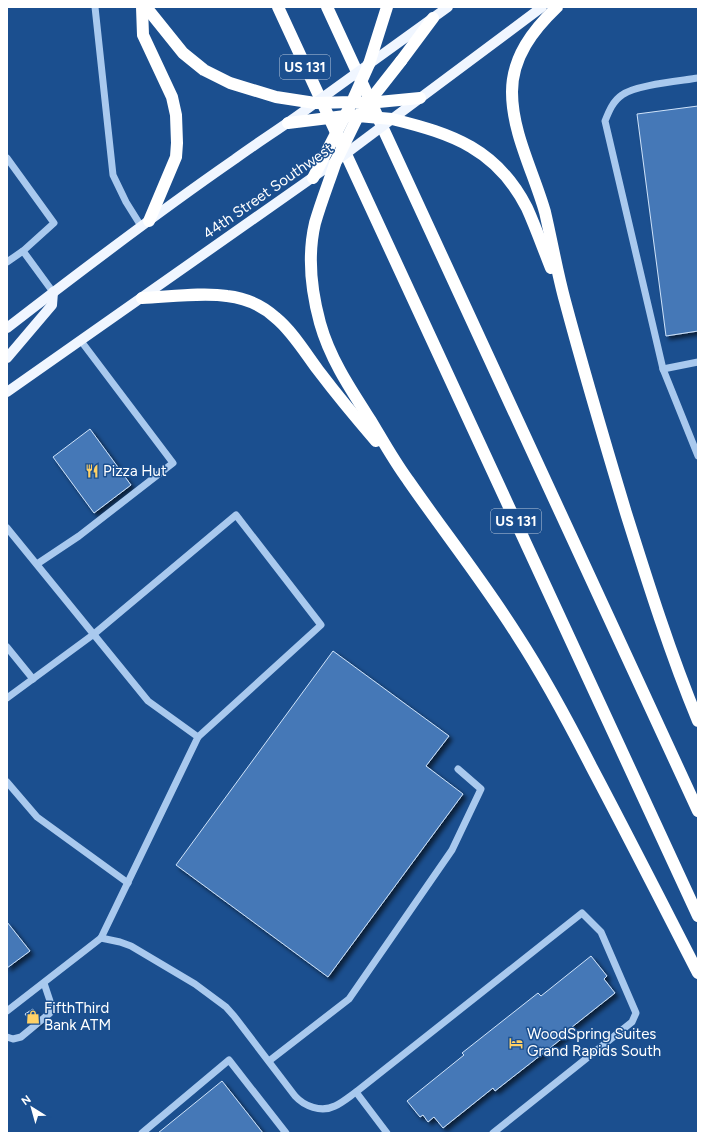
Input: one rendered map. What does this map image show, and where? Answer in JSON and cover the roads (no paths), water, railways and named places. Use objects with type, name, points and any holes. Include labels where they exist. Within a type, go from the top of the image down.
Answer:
[{"type":"highway","points":[[142,7],[144,34],[172,97],[177,129],[176,157],[145,224]]},
{"type":"highway","points":[[146,7],[183,52],[204,70],[230,83],[276,97],[315,103],[368,103],[420,98]]},
{"type":"highway","name":"US 131","points":[[278,7],[698,916]]},
{"type":"highway","name":"US 131","points":[[327,7],[698,811]]},
{"type":"highway","points":[[314,178],[352,102],[369,64],[387,7]]},
{"type":"highway","points":[[557,7],[540,23],[528,41],[516,67],[512,92],[514,117],[544,210],[564,299],[614,472],[655,605],[683,684],[698,721]]},
{"type":"highway","points":[[406,478],[352,391],[330,351],[324,336],[315,303],[310,274],[311,247],[315,222],[336,161],[358,116],[433,18]]},
{"type":"highway","points":[[288,123],[345,116],[392,119],[435,130],[469,145],[485,155],[499,168],[512,184],[527,209],[564,299]]},
{"type":"highway","points":[[142,298],[211,294],[227,296],[244,300],[266,310],[277,318],[289,331],[332,389],[406,478],[517,634],[555,698],[633,844],[698,973]]},
{"type":"main road","points":[[7,328],[53,292],[235,158],[288,123],[448,7]]},
{"type":"main road","name":"44th Street Southwest","points":[[7,392],[314,178],[542,7]]},
{"type":"main road","points":[[7,358],[52,305],[53,292]]},
{"type":"street","points":[[95,7],[113,176],[126,202],[145,224]]},
{"type":"street","points":[[698,78],[637,88],[621,95],[610,107],[605,121],[663,368],[698,456]]},
{"type":"street","points":[[7,158],[54,223],[23,251],[7,262]]},
{"type":"street","points":[[23,251],[53,292]]},
{"type":"street","points":[[37,564],[78,536],[173,463],[81,341]]},
{"type":"street","points":[[663,368],[698,362]]},
{"type":"street","points":[[7,698],[94,634],[236,515],[321,625],[198,737],[102,938],[7,1011]]},
{"type":"street","points":[[7,528],[148,701],[198,737]]},
{"type":"street","points":[[7,647],[33,679]]},
{"type":"street","points":[[269,1061],[349,1000],[452,850],[481,789],[458,769]]},
{"type":"street","points":[[7,782],[36,817],[128,883]]},
{"type":"street","points":[[102,938],[131,946],[205,990],[234,1016],[301,1103],[309,1107],[327,1109],[334,1107],[356,1092],[582,913],[601,932],[636,1013],[635,1018],[632,1022],[493,1133]]},
{"type":"street","points":[[7,1037],[13,1039],[21,1037],[50,1013],[52,1008],[44,983]]},
{"type":"street","points":[[142,1133],[229,1060],[286,1133]]},
{"type":"street","points":[[356,1092],[387,1133]]},
{"type":"place","name":"Pizza Hut","points":[[92,471]]},
{"type":"place","name":"FifthThird Bank ATM","points":[[33,1017]]},
{"type":"place","name":"WoodSpring Suites Grand Rapids South","points":[[516,1043]]}]
